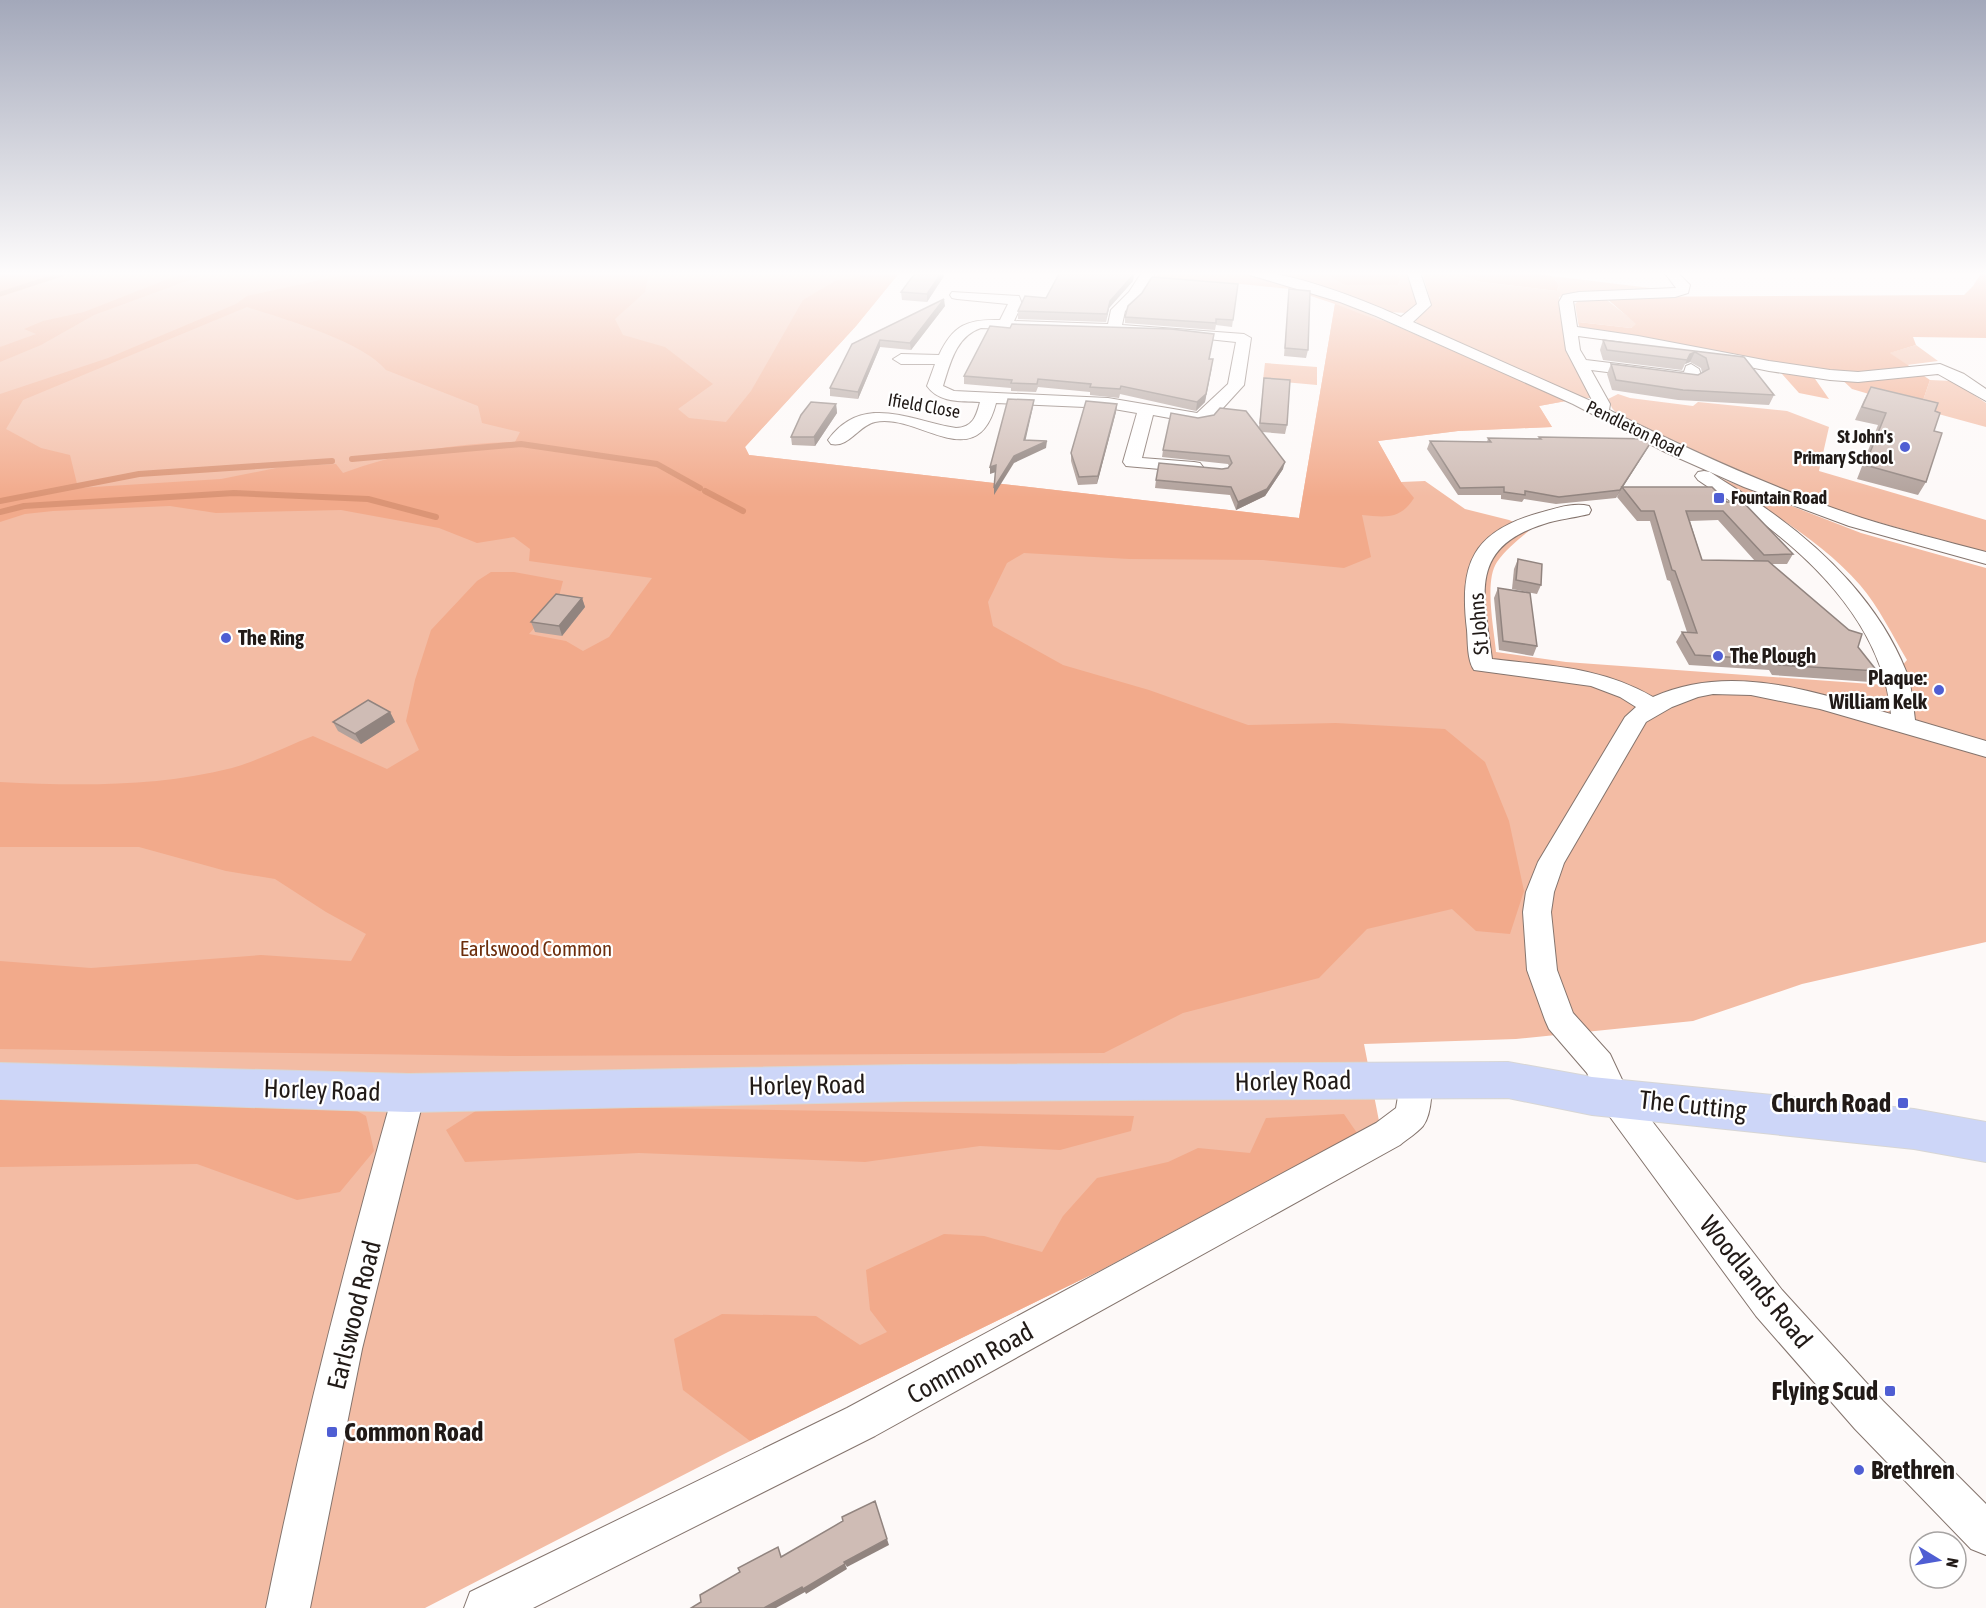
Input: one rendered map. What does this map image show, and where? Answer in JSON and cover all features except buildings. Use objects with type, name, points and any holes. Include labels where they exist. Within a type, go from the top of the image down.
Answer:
[{"type":"main road","name":"Horley Road","points":[[0,1081],[409,1093],[895,1083],[1418,1079],[1508,1080],[1592,1096],[1614,1096]]},
{"type":"main road","name":"The Cutting","points":[[1614,1096],[1914,1129],[1986,1142]]},
{"type":"street","points":[[952,347],[944,360],[935,386],[940,392],[952,396],[1108,403],[1185,417],[1206,416],[1236,385],[1245,347]]},
{"type":"street","name":"Pendleton Road","points":[[1457,347],[1600,411],[1671,448],[1750,483],[1812,507],[1986,558]]},
{"type":"street","points":[[1573,347],[1602,404],[1600,411]]},
{"type":"street","points":[[1673,347],[1769,366],[1830,375],[1858,377],[1940,369],[1958,377],[1986,396]]},
{"type":"street","points":[[901,359],[944,360]]},
{"type":"street","points":[[1580,364],[1696,379]]},
{"type":"street","name":"Ifield Close","points":[[837,440],[871,417],[884,416],[947,432],[963,434],[975,431],[981,423],[989,398]]},
{"type":"street","points":[[1146,410],[1132,462],[1209,468]]},
{"type":"street","points":[[1671,448],[1695,470],[1792,537],[1841,583],[1871,624],[1895,672],[1901,695],[1904,725]]},
{"type":"street","name":"St Johns","points":[[1582,510],[1530,520],[1497,543],[1482,561],[1476,573],[1474,587],[1482,665],[1595,679],[1628,692],[1652,706]]},
{"type":"street","points":[[1614,1096],[1599,1064],[1560,1020],[1542,970],[1537,912],[1540,892],[1551,862],[1637,717],[1652,706],[1712,687],[1744,688],[1830,704],[1986,749]]},
{"type":"street","name":"Common Road","points":[[486,1608],[861,1422],[1388,1134],[1411,1116],[1418,1079]]},
{"type":"street","name":"Earlswood Road","points":[[288,1608],[304,1523],[328,1420],[409,1093]]},
{"type":"street","name":"Woodlands Road","points":[[1614,1096],[1651,1143],[1720,1242],[1769,1303],[1869,1415],[1986,1534]]},
{"type":"green space","name":"Earlswood Common","points":[[0,347],[837,347],[745,447],[749,455],[1299,518],[1328,347],[1444,347],[1566,401],[1539,406],[1552,427],[1458,431],[1378,441],[1401,482],[1425,481],[1465,509],[1509,520],[1531,529],[1504,553],[1493,570],[1490,593],[1496,652],[1566,662],[1885,685],[1907,660],[1860,585],[1844,568],[1809,539],[1712,475],[1861,533],[1986,568],[1986,942],[1802,984],[1693,1021],[1516,1039],[1364,1044],[1379,1121],[1099,1271],[728,1452],[425,1608],[0,1608]]},
{"type":"green space","points":[[0,347],[36,347],[0,362]]},
{"type":"green space","points":[[134,347],[151,347],[23,400],[6,429],[41,448],[70,455],[78,488],[221,479],[281,467],[336,464],[343,473],[427,450],[471,444],[515,442],[520,432],[482,423],[478,406],[386,370],[375,359],[354,347],[665,347],[713,384],[678,409],[689,418],[726,422],[751,391],[776,347],[837,347],[745,447],[749,455],[1299,518],[1328,347],[1444,347],[1566,401],[1539,406],[1552,427],[1458,431],[1378,441],[1401,482],[1414,498],[1403,510],[1392,516],[1362,515],[1371,557],[1344,568],[1263,560],[1129,559],[1024,553],[1007,563],[988,602],[993,626],[1063,665],[1149,690],[1248,725],[1336,723],[1445,729],[1485,762],[1509,821],[1524,891],[1510,934],[1476,931],[1452,909],[1367,929],[1319,978],[1183,1013],[1104,1053],[514,1056],[0,1049],[0,961],[91,968],[261,955],[351,961],[366,934],[326,912],[275,879],[226,871],[139,847],[0,847],[0,782],[117,784],[175,779],[232,768],[313,736],[387,769],[419,750],[406,721],[415,680],[431,630],[477,581],[491,572],[514,572],[563,581],[558,600],[529,634],[566,641],[583,651],[609,637],[652,578],[529,561],[530,549],[514,537],[477,543],[439,528],[341,510],[216,513],[170,506],[53,511],[25,514],[0,522],[0,394]]},
{"type":"green space","points":[[1470,347],[1565,347],[1592,395],[1591,398],[1584,398]]},
{"type":"green space","points":[[1674,347],[1909,347],[1890,353],[1930,380],[1920,409],[1852,389],[1838,376],[1811,373],[1829,399],[1799,393],[1774,365]]},
{"type":"green space","points":[[1909,347],[1919,347],[1938,361],[1907,365],[1889,353]]},
{"type":"green space","points":[[1265,363],[1317,367],[1317,385],[1263,380]]},
{"type":"green space","points":[[1930,380],[1953,381],[1986,403],[1986,427],[1920,409]]},
{"type":"green space","points":[[1618,394],[1630,398],[1693,406],[1698,402],[1787,411],[1829,427],[1819,471],[1986,520],[1986,552],[1841,512],[1757,481],[1619,416],[1608,399]]},
{"type":"green space","points":[[0,1098],[336,1099],[366,1116],[374,1151],[340,1192],[297,1200],[197,1164],[0,1167]]},
{"type":"green space","points":[[485,1105],[1134,1116],[1131,1131],[1060,1150],[980,1146],[865,1162],[639,1153],[465,1162],[446,1130]]},
{"type":"green space","points":[[1344,1114],[1357,1133],[1099,1271],[750,1441],[683,1390],[674,1339],[722,1314],[816,1316],[860,1345],[887,1332],[870,1310],[866,1270],[944,1234],[984,1236],[1042,1252],[1063,1216],[1097,1178],[1168,1162],[1198,1148],[1250,1153],[1266,1118]]},
{"type":"waterway","points":[[352,459],[521,444],[657,464],[700,488]]},
{"type":"waterway","points":[[0,501],[139,474],[332,461]]},
{"type":"waterway","points":[[705,491],[743,511]]},
{"type":"waterway","points":[[0,512],[24,506],[234,493],[368,499],[436,517]]},
{"type":"place","name":"St John's Primary School","points":[[1905,447]]},
{"type":"place","name":"Fountain Road","points":[[1719,498]]},
{"type":"place","name":"The Ring","points":[[226,638]]},
{"type":"place","name":"The Plough","points":[[1718,656]]},
{"type":"place","name":"Plaque: William Kelk","points":[[1939,690]]},
{"type":"place","name":"Church Road","points":[[1903,1103]]},
{"type":"place","name":"Flying Scud","points":[[1890,1391]]},
{"type":"place","name":"Common Road","points":[[332,1432]]},
{"type":"place","name":"Brethren","points":[[1859,1470]]}]
